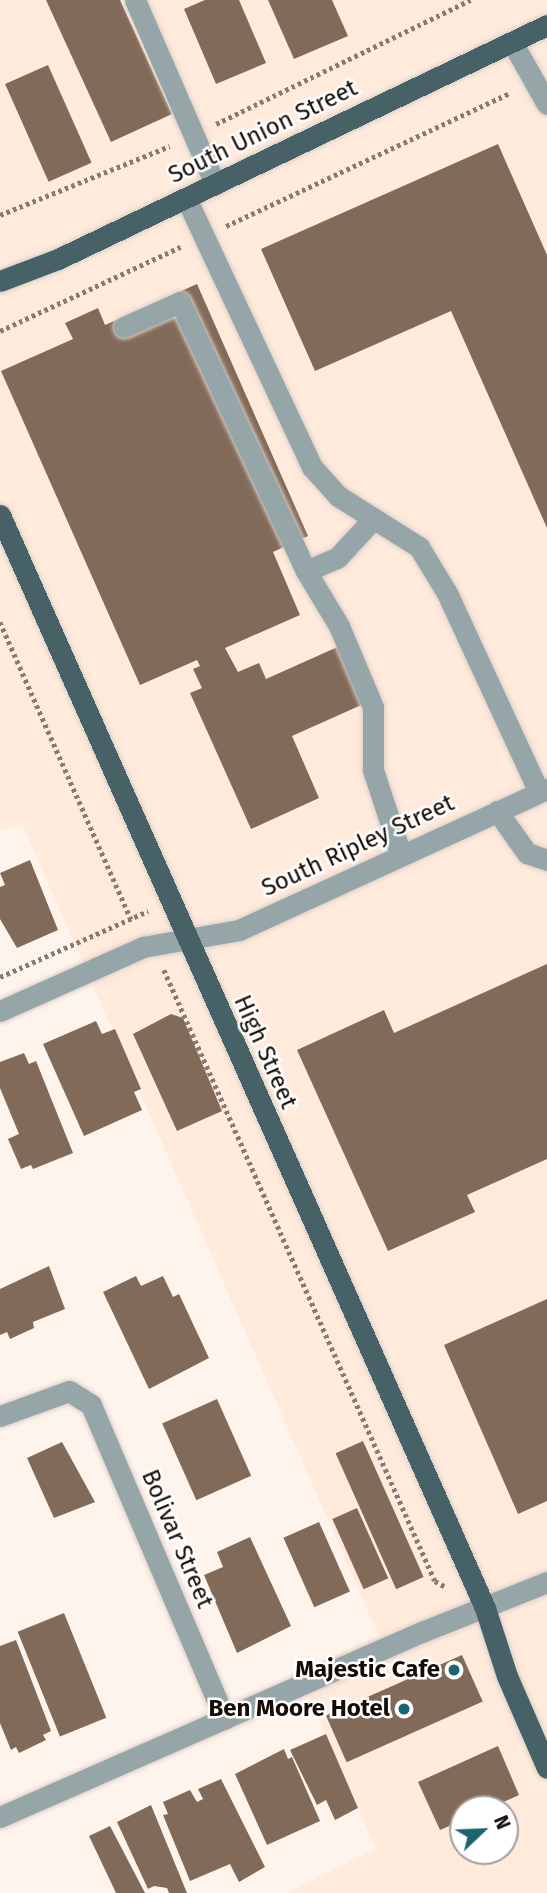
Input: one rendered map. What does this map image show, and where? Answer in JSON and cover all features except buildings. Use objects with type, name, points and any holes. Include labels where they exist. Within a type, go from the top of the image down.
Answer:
[{"type":"main road","name":"South Union Street","points":[[0,281],[58,259],[547,25]]},
{"type":"main road","name":"High Street","points":[[0,515],[485,1608],[507,1676],[547,1768]]},
{"type":"street","points":[[135,0],[215,184]]},
{"type":"street","points":[[512,42],[547,104]]},
{"type":"street","points":[[186,198],[312,467],[338,496],[419,547],[447,593],[543,791]]},
{"type":"street","points":[[124,327],[180,302],[306,571],[340,626],[373,707],[373,770],[401,855]]},
{"type":"street","points":[[306,571],[337,558],[374,518]]},
{"type":"street","name":"South Ripley Street","points":[[0,1011],[153,945],[239,930],[543,791]]},
{"type":"street","points":[[497,811],[527,853],[547,859]]},
{"type":"street","name":"Bolivar Street","points":[[0,1416],[69,1391],[91,1405],[225,1719]]},
{"type":"street","points":[[0,1817],[547,1582]]},
{"type":"path","points":[[0,215],[195,134],[470,0]]},
{"type":"path","points":[[0,331],[533,82]]},
{"type":"path","points":[[0,622],[131,919]]},
{"type":"path","points":[[0,977],[170,902]]},
{"type":"path","points":[[139,915],[435,1581],[485,1608]]},
{"type":"shaded area","points":[[0,0],[547,0],[547,1893],[288,1893],[376,1849],[298,1672],[379,1636],[22,824],[0,831]]},
{"type":"place","name":"Majestic Cafe","points":[[454,1670]]},
{"type":"place","name":"Ben Moore Hotel","points":[[404,1709]]}]
